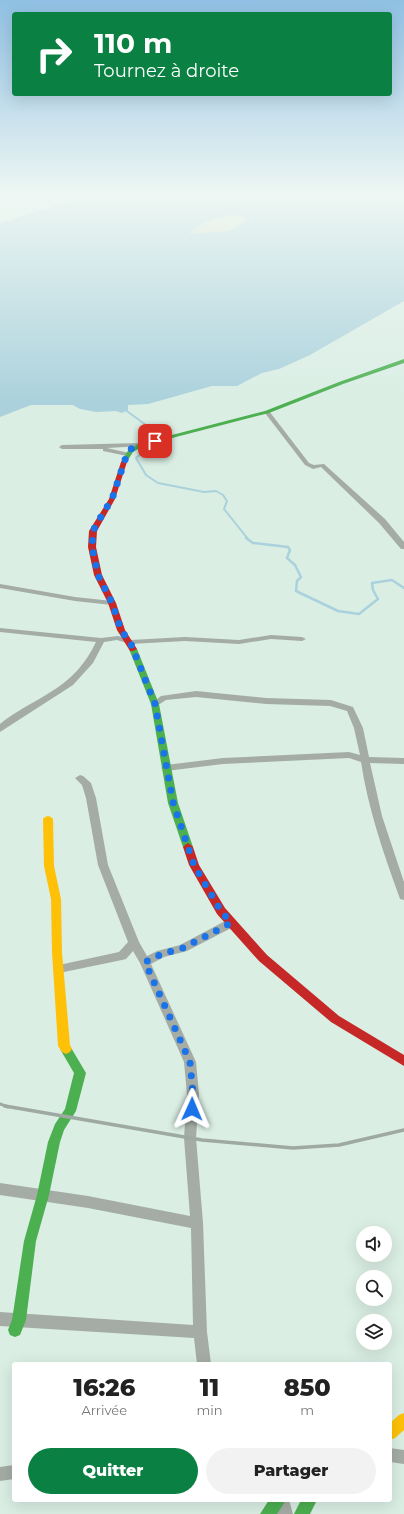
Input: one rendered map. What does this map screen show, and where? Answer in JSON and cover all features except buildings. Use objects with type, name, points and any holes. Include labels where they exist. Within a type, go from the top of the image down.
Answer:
[{"type":"street","points":[[404,361],[267,412],[132,448],[127,454],[112,499],[97,523],[92,539],[92,547],[98,575],[112,603],[121,630],[130,642],[155,704],[173,802],[194,865],[221,911],[263,958],[335,1019],[404,1061]]},
{"type":"street","points":[[267,412],[307,464],[313,467],[322,465],[382,521],[404,547]]},
{"type":"street","points":[[62,446],[98,447],[140,445]]},
{"type":"street","points":[[98,447],[112,452],[127,454]]},
{"type":"street","points":[[0,586],[75,599],[112,603]]},
{"type":"street","points":[[0,630],[101,640],[118,638],[130,642],[185,639],[239,642],[271,637],[302,638]]},
{"type":"street","points":[[0,729],[15,716],[34,707],[66,686],[78,676],[89,664],[101,640]]},
{"type":"street","points":[[155,704],[164,698],[196,694],[266,701],[331,703],[350,709],[358,728],[370,790],[389,855],[404,896]]},
{"type":"street","points":[[166,768],[223,761],[349,755],[364,760],[404,761]]},
{"type":"street","points":[[80,778],[86,783],[91,798],[103,865],[134,943],[145,962],[190,1062],[193,1094],[190,1138],[197,1224],[200,1332],[204,1362]]},
{"type":"street","points":[[17,1325],[29,1248],[43,1195],[54,1142],[59,1128],[70,1110],[80,1073],[64,1046],[56,899],[48,866],[48,819]]},
{"type":"street","points":[[145,962],[162,954],[183,948],[231,923]]},
{"type":"street","points":[[59,969],[122,956],[134,943]]},
{"type":"street","points":[[0,1189],[43,1195],[197,1224]]},
{"type":"street","points":[[0,1318],[17,1325],[200,1332]]},
{"type":"street","points":[[392,1431],[404,1420]]},
{"type":"street","points":[[392,1455],[404,1457]]},
{"type":"street","points":[[0,1474],[12,1472]]},
{"type":"street","points":[[268,1514],[278,1502]]},
{"type":"street","points":[[281,1502],[285,1514]]},
{"type":"street","points":[[302,1514],[307,1502]]},
{"type":"water","points":[[0,263],[404,263],[404,301],[310,355],[279,369],[262,373],[237,386],[212,386],[148,404],[128,405],[128,410],[122,413],[116,411],[96,412],[80,409],[73,405],[31,405],[0,417]]},
{"type":"waterway","points":[[124,409],[146,425],[154,440]]},
{"type":"waterway","points":[[154,443],[136,458],[146,475],[158,483],[204,492],[216,491],[223,495],[227,501],[224,509],[248,539]]},
{"type":"waterway","points":[[246,538],[253,543],[288,547],[290,550],[287,558],[295,565],[301,577],[297,581],[296,591],[338,611],[359,614],[378,599],[373,590],[372,583],[392,580],[404,588]]},
{"type":"railway","points":[[0,1104],[6,1106]]},
{"type":"railway","points":[[6,1106],[202,1140],[293,1148],[339,1145],[404,1130]]},
{"type":"traffic: fast","points":[[124,462],[131,450],[143,444],[267,412],[341,383],[404,361]]},
{"type":"traffic: fast","points":[[133,649],[155,704],[173,803],[188,847]]},
{"type":"traffic: fast","points":[[15,1330],[19,1320],[30,1241],[43,1195],[54,1142],[59,1128],[70,1111],[80,1073],[66,1049]]},
{"type":"traffic: fast","points":[[268,1514],[277,1502]]},
{"type":"traffic: fast","points":[[302,1514],[308,1502]]},
{"type":"traffic: slow","points":[[48,819],[49,866],[56,899],[57,952],[64,1046],[66,1049]]},
{"type":"traffic: slow","points":[[392,1431],[404,1420]]},
{"type":"traffic: jam","points":[[124,462],[112,499],[93,531],[92,547],[98,575],[112,603],[121,630],[133,649]]},
{"type":"traffic: jam","points":[[188,847],[194,865],[221,911],[263,958],[335,1019],[404,1061]]},
{"type":"route","points":[[155,441],[132,448],[127,454],[112,499],[93,531],[92,547],[98,575],[112,603],[121,630],[131,644],[155,704],[173,802],[194,865],[221,911],[231,923],[201,940],[183,948],[162,954],[145,962],[190,1062],[193,1094],[192,1109]]}]
